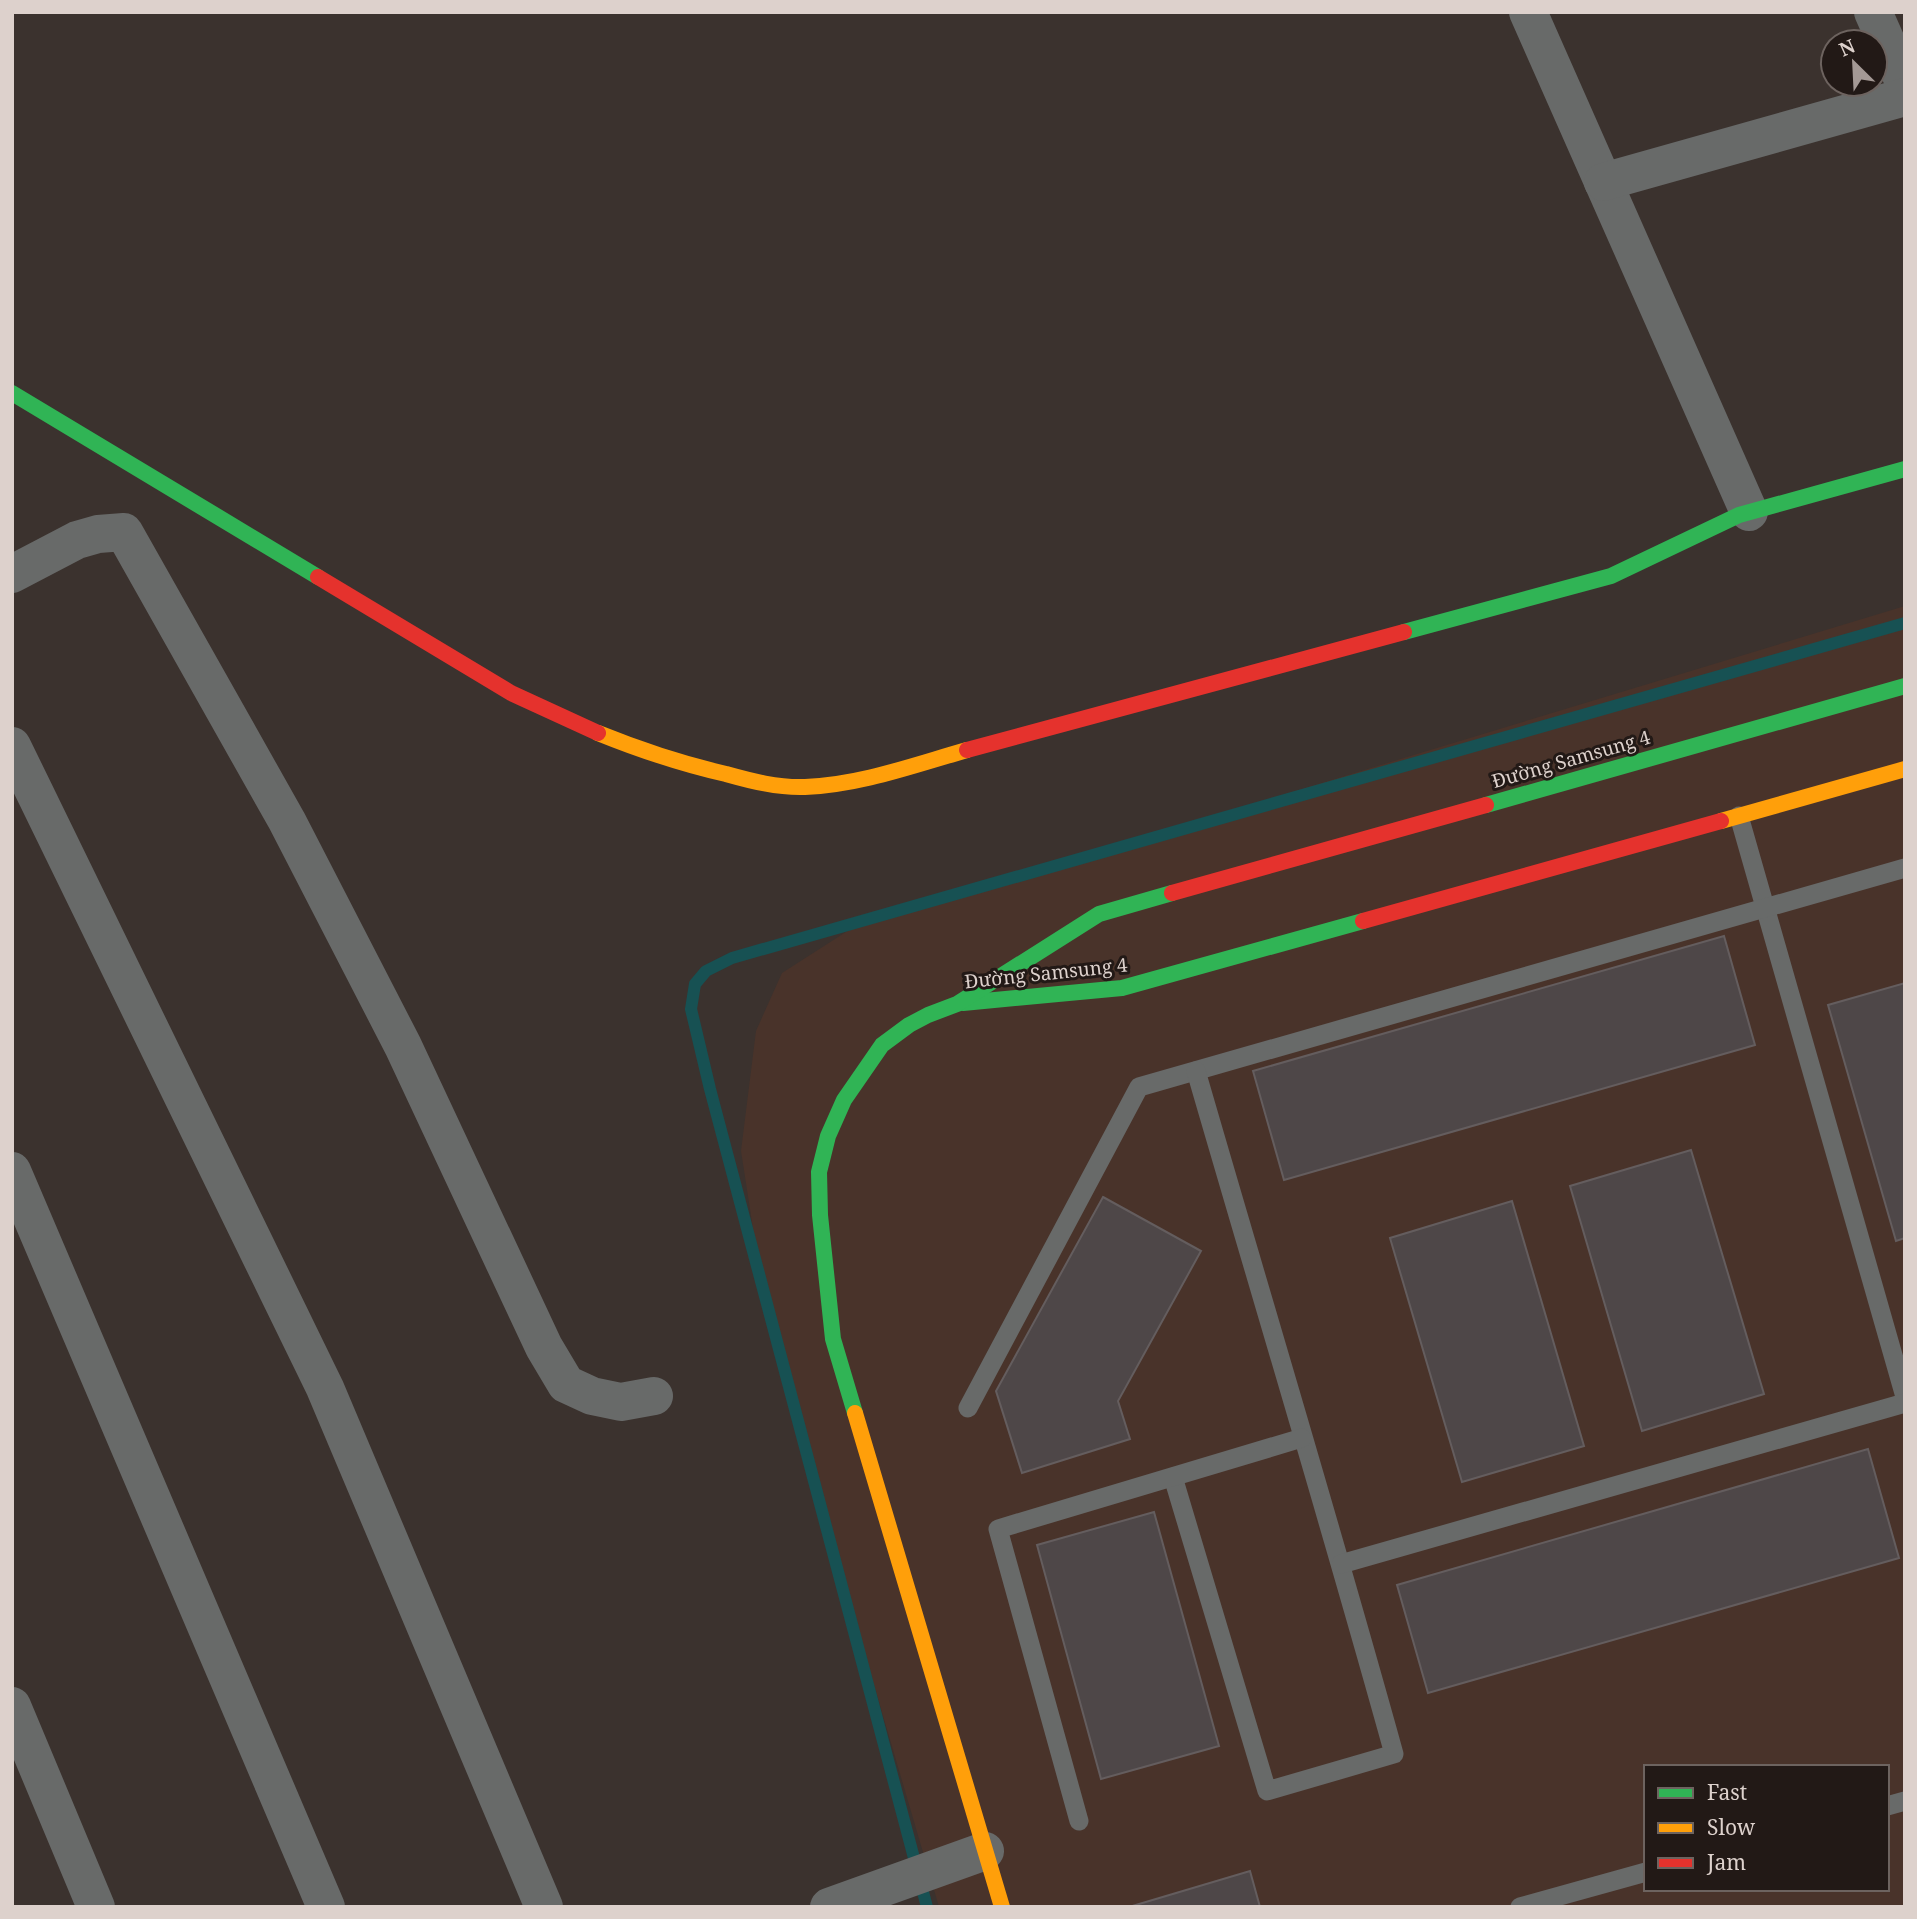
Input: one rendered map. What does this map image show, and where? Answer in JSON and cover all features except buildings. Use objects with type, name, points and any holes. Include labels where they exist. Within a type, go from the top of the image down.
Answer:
[{"type":"main road","points":[[12,393],[545,711],[586,730],[658,757],[772,785],[798,787],[861,779],[1611,576],[1739,514],[1905,469]]},
{"type":"main road","name":"Đường Samsung 4","points":[[957,1004],[1099,914],[1905,686]]},
{"type":"main road","name":"Đường Samsung 4","points":[[957,1004],[1122,988],[1905,769]]},
{"type":"main road","points":[[957,1004],[928,1015],[881,1045],[844,1100],[828,1136],[819,1172],[820,1215],[822,1255],[833,1339],[1002,1907]]},
{"type":"street","points":[[1528,12],[1749,512]]},
{"type":"street","points":[[1873,12],[1905,83]]},
{"type":"street","points":[[1603,182],[1905,97]]},
{"type":"street","points":[[12,574],[77,540],[98,534],[124,532],[293,833],[403,1046],[544,1347],[566,1384],[592,1396],[621,1402],[654,1396]]},
{"type":"street","points":[[12,746],[325,1388],[544,1907]]},
{"type":"street","points":[[12,1171],[326,1907]]},
{"type":"street","points":[[12,1706],[96,1907]]},
{"type":"street","points":[[829,1907],[985,1851]]},
{"type":"lane","points":[[1739,816],[1905,1397]]},
{"type":"lane","points":[[968,1408],[1139,1087],[1905,868]]},
{"type":"lane","points":[[1172,1477],[1267,1790],[1394,1754],[1196,1072]]},
{"type":"lane","points":[[1341,1564],[1905,1403]]},
{"type":"lane","points":[[1079,1821],[998,1529],[1302,1438]]},
{"type":"lane","points":[[1520,1907],[1644,1873]]},
{"type":"shaded area","points":[[1905,606],[1905,1907],[939,1907],[767,1319],[741,1151],[756,1031],[782,973],[860,923]]},
{"type":"waterway","points":[[927,1907],[710,1089],[691,1009],[695,984],[706,971],[732,958],[1905,623]]},
{"type":"traffic: fast","points":[[12,393],[318,577]]},
{"type":"traffic: fast","points":[[1404,632],[1611,576],[1739,515],[1905,469]]},
{"type":"traffic: fast","points":[[1486,805],[1905,686]]},
{"type":"traffic: fast","points":[[855,1413],[833,1339],[820,1215],[819,1172],[828,1136],[844,1100],[882,1045],[909,1025],[957,1004],[1099,914],[1172,893]]},
{"type":"traffic: fast","points":[[963,1003],[1122,988],[1363,921]]},
{"type":"traffic: slow","points":[[598,733],[693,766],[755,781],[795,787],[866,778],[967,750]]},
{"type":"traffic: slow","points":[[1721,821],[1905,769]]},
{"type":"traffic: slow","points":[[855,1413],[1002,1907]]},
{"type":"traffic: jam","points":[[318,577],[511,693],[598,733]]},
{"type":"traffic: jam","points":[[967,750],[1404,632]]},
{"type":"traffic: jam","points":[[1172,893],[1486,805]]},
{"type":"traffic: jam","points":[[1363,921],[1721,821]]}]
